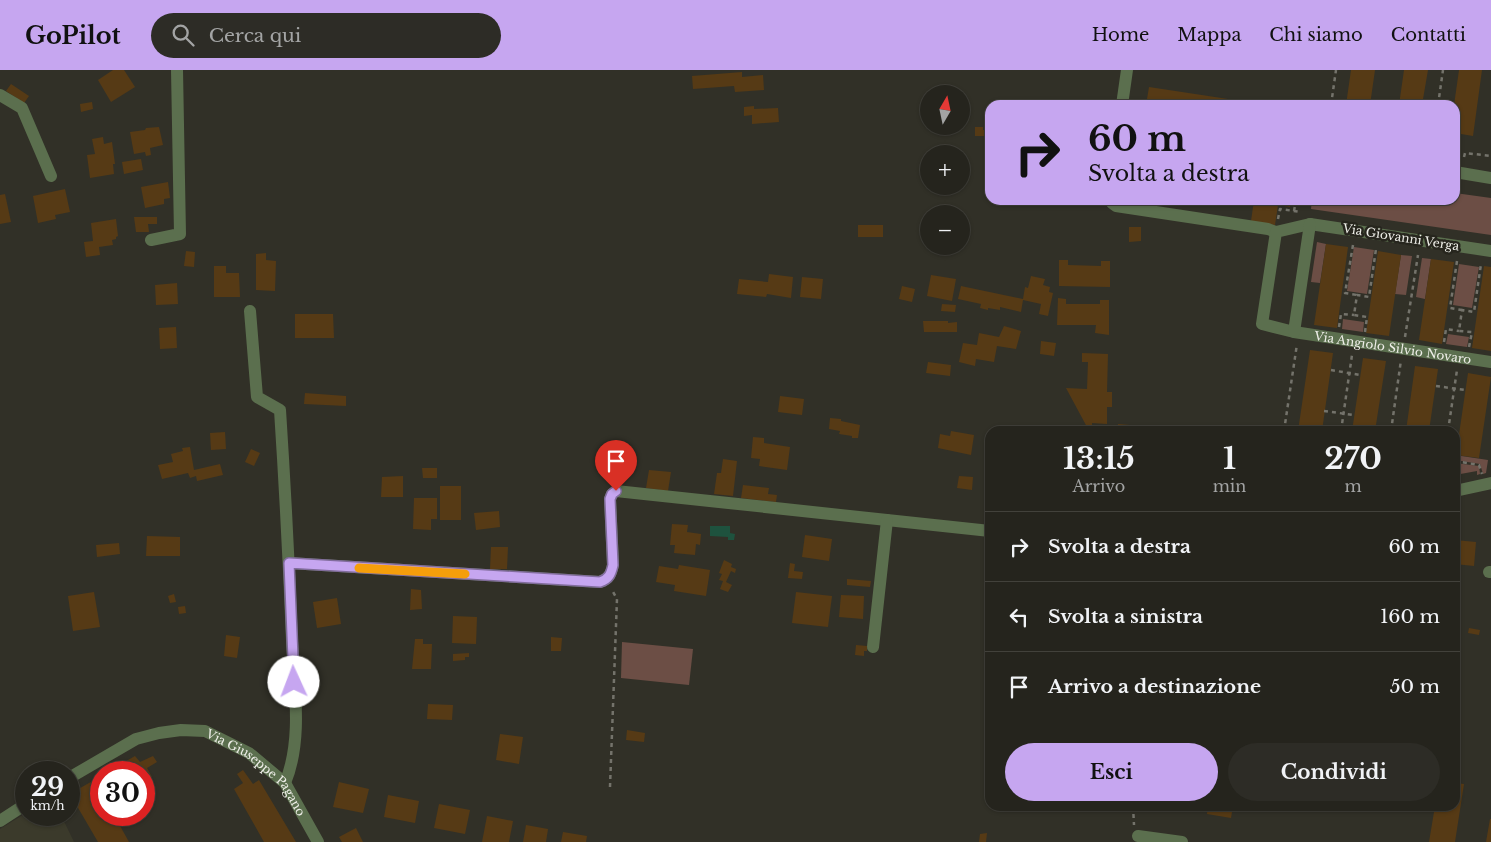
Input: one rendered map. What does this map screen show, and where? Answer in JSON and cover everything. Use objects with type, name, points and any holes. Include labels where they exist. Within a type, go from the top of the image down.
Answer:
[{"type":"street","points":[[151,240],[180,234],[177,70]]},
{"type":"street","points":[[1123,100],[1127,70]]},
{"type":"street","points":[[0,95],[22,108],[51,176]]},
{"type":"street","points":[[1460,173],[1491,178]]},
{"type":"street","points":[[1115,205],[1250,226],[1276,232],[1310,224],[1296,335]]},
{"type":"street","name":"Via Giovanni Verga","points":[[1310,224],[1491,251]]},
{"type":"street","name":"Via Angiolo Silvio Novaro","points":[[1276,232],[1262,324],[1296,335],[1491,362]]},
{"type":"street","points":[[250,311],[257,397],[280,410],[296,726],[291,769],[285,783]]},
{"type":"street","points":[[1460,488],[1487,480]]},
{"type":"street","points":[[289,563],[600,582],[607,579],[612,573],[610,499],[616,491],[985,530]]},
{"type":"street","points":[[873,647],[887,520]]},
{"type":"street","name":"Via Giuseppe Pagano","points":[[80,772],[136,739],[181,730],[205,731],[249,753],[285,783],[318,842]]},
{"type":"street","points":[[0,821],[15,811]]},
{"type":"street","points":[[1138,836],[1182,842]]},
{"type":"path","points":[[1332,100],[1336,70]]},
{"type":"path","points":[[1439,100],[1443,70]]},
{"type":"path","points":[[1464,157],[1465,152],[1491,156]]},
{"type":"path","points":[[1294,211],[1295,205]]},
{"type":"path","points":[[1353,246],[1345,293],[1369,297],[1376,249]]},
{"type":"path","points":[[1404,340],[1418,255]]},
{"type":"path","points":[[1458,261],[1450,308],[1474,312],[1481,264]]},
{"type":"path","points":[[1354,316],[1357,295]]},
{"type":"path","points":[[1459,331],[1462,310]]},
{"type":"path","points":[[1339,331],[1341,314],[1367,317],[1364,334]]},
{"type":"path","points":[[1444,346],[1446,329],[1472,332],[1469,350]]},
{"type":"path","points":[[1285,426],[1296,335]]},
{"type":"path","points":[[1341,426],[1352,355]]},
{"type":"path","points":[[1392,426],[1402,356]]},
{"type":"path","points":[[1331,370],[1360,375]]},
{"type":"path","points":[[1449,426],[1457,370]]},
{"type":"path","points":[[1436,386],[1465,390]]},
{"type":"path","points":[[1324,411],[1354,416]]},
{"type":"path","points":[[1460,462],[1479,465],[1487,480]]},
{"type":"path","points":[[607,579],[617,599],[610,787]]},
{"type":"shaded area","points":[[1460,194],[1491,198],[1491,235],[1311,209],[1311,205],[1460,205]]},
{"type":"shaded area","points":[[1317,242],[1326,244],[1320,283],[1311,282]]},
{"type":"shaded area","points":[[1354,247],[1374,250],[1367,294],[1347,291]]},
{"type":"shaded area","points":[[1401,255],[1412,256],[1406,295],[1395,294]]},
{"type":"shaded area","points":[[1422,258],[1431,259],[1425,299],[1416,297]]},
{"type":"shaded area","points":[[1459,264],[1479,267],[1472,308],[1453,305]]},
{"type":"shaded area","points":[[1343,319],[1364,322],[1363,332],[1342,329]]},
{"type":"shaded area","points":[[1448,334],[1469,337],[1467,347],[1446,344]]},
{"type":"shaded area","points":[[1460,456],[1488,460],[1486,473],[1483,474],[1480,464],[1460,461]]},
{"type":"shaded area","points":[[1460,464],[1479,466],[1480,474],[1477,475],[1477,471],[1460,474]]},
{"type":"shaded area","points":[[710,526],[730,526],[730,533],[735,534],[734,540],[728,540],[728,537],[710,536]]},
{"type":"shaded area","points":[[622,642],[693,649],[689,685],[621,678]]},
{"type":"shaded area","points":[[15,820],[15,826],[66,826],[74,842],[0,842],[0,829]]},
{"type":"building","points":[[113,70],[124,70],[135,87],[111,102],[98,80]]},
{"type":"building","points":[[1351,70],[1375,70],[1371,100],[1347,100]]},
{"type":"building","points":[[1404,70],[1428,70],[1423,100],[1400,100]]},
{"type":"building","points":[[1459,70],[1482,70],[1473,136],[1460,134],[1460,100],[1455,100]]},
{"type":"building","points":[[742,72],[742,77],[763,75],[764,90],[735,92],[734,86],[693,89],[692,76]]},
{"type":"building","points":[[11,84],[29,96],[24,103],[6,91]]},
{"type":"building","points":[[1149,87],[1235,100],[1147,100]]},
{"type":"building","points":[[92,102],[93,109],[81,112],[80,104]]},
{"type":"building","points":[[754,106],[754,109],[778,108],[779,122],[752,124],[752,115],[744,116],[744,107]]},
{"type":"building","points":[[159,127],[163,145],[150,148],[151,155],[146,156],[145,152],[134,154],[130,132]]},
{"type":"building","points":[[975,127],[983,127],[985,136],[975,136]]},
{"type":"building","points":[[103,137],[104,144],[112,142],[115,164],[113,164],[114,174],[90,178],[87,155],[95,154],[92,139]]},
{"type":"building","points":[[141,159],[143,170],[124,174],[122,162]]},
{"type":"building","points":[[168,182],[170,198],[164,199],[164,204],[145,208],[141,187]]},
{"type":"building","points":[[65,189],[70,212],[55,215],[56,219],[38,223],[33,196]]},
{"type":"building","points":[[5,194],[11,222],[0,224],[0,195]]},
{"type":"building","points":[[1253,205],[1278,205],[1275,225],[1251,221]]},
{"type":"building","points":[[134,217],[157,217],[157,224],[148,224],[149,232],[136,232]]},
{"type":"building","points":[[116,219],[118,236],[112,240],[113,245],[99,247],[100,255],[86,257],[84,242],[93,241],[91,223]]},
{"type":"building","points":[[858,225],[883,225],[883,237],[858,237]]},
{"type":"building","points":[[1129,227],[1141,227],[1141,241],[1129,242]]},
{"type":"building","points":[[1326,244],[1348,247],[1337,328],[1314,325]]},
{"type":"building","points":[[186,251],[195,252],[194,267],[184,266]]},
{"type":"building","points":[[1378,251],[1401,255],[1389,336],[1366,333]]},
{"type":"building","points":[[266,253],[266,260],[276,261],[275,291],[256,290],[256,254]]},
{"type":"building","points":[[1431,259],[1454,262],[1442,344],[1419,340]]},
{"type":"building","points":[[1059,260],[1068,260],[1068,265],[1101,266],[1101,261],[1110,261],[1110,287],[1059,286]]},
{"type":"building","points":[[214,266],[226,266],[226,273],[239,273],[240,297],[214,297]]},
{"type":"building","points":[[1484,266],[1491,267],[1491,351],[1472,348]]},
{"type":"building","points":[[769,274],[793,277],[791,298],[767,294],[766,297],[737,294],[739,279],[768,282]]},
{"type":"building","points":[[931,275],[956,279],[952,301],[927,296]]},
{"type":"building","points":[[1031,276],[1045,279],[1043,285],[1050,287],[1049,292],[1053,293],[1048,316],[1039,314],[1041,304],[1023,300],[1021,312],[1000,307],[1000,310],[988,308],[988,310],[980,308],[981,304],[958,299],[961,286],[1023,299],[1025,287],[1028,288]]},
{"type":"building","points":[[802,277],[823,279],[821,299],[800,297]]},
{"type":"building","points":[[177,283],[178,304],[156,305],[155,285]]},
{"type":"building","points":[[902,286],[915,289],[912,302],[899,299]]},
{"type":"building","points":[[1058,298],[1066,299],[1066,304],[1100,304],[1100,300],[1109,300],[1109,335],[1095,333],[1096,325],[1057,325]]},
{"type":"building","points":[[942,304],[956,305],[955,312],[941,311]]},
{"type":"building","points":[[295,314],[333,314],[334,338],[295,338]]},
{"type":"building","points":[[923,321],[957,322],[957,332],[924,332]]},
{"type":"building","points":[[1004,326],[1021,331],[1016,349],[997,346],[994,362],[976,359],[975,366],[959,362],[963,343],[977,345],[979,333],[999,337]]},
{"type":"building","points":[[176,327],[177,348],[160,349],[159,328]]},
{"type":"building","points":[[1041,341],[1056,343],[1054,356],[1040,354]]},
{"type":"building","points":[[1310,350],[1333,353],[1323,426],[1299,426]]},
{"type":"building","points":[[1082,353],[1108,354],[1107,392],[1112,392],[1112,407],[1107,407],[1107,424],[1092,423],[1092,426],[1086,426],[1066,388],[1087,389],[1088,362],[1082,362]]},
{"type":"building","points":[[1363,358],[1386,361],[1376,426],[1353,426]]},
{"type":"building","points":[[928,362],[951,365],[950,376],[926,373]]},
{"type":"building","points":[[1415,366],[1438,369],[1430,426],[1407,426]]},
{"type":"building","points":[[1468,373],[1491,377],[1479,458],[1460,456],[1460,428]]},
{"type":"building","points":[[305,393],[346,396],[346,406],[304,404]]},
{"type":"building","points":[[780,396],[804,399],[802,415],[778,412]]},
{"type":"building","points":[[830,418],[841,419],[841,421],[860,425],[858,438],[839,434],[840,431],[829,429]]},
{"type":"building","points":[[1118,424],[1130,425],[1130,426],[1118,426]]},
{"type":"building","points":[[951,431],[974,435],[971,455],[938,448],[940,434],[950,436]]},
{"type":"building","points":[[225,432],[226,449],[211,450],[210,433]]},
{"type":"building","points":[[753,437],[764,438],[764,443],[790,447],[787,470],[759,466],[760,459],[751,458]]},
{"type":"building","points":[[190,447],[194,470],[220,464],[223,475],[197,481],[196,476],[190,478],[188,473],[162,479],[158,465],[173,462],[171,454],[183,451],[182,448]]},
{"type":"building","points":[[251,449],[260,453],[254,466],[245,462]]},
{"type":"building","points":[[723,459],[737,461],[733,496],[714,494],[717,473],[721,473]]},
{"type":"building","points":[[422,468],[437,468],[437,478],[423,478]]},
{"type":"building","points":[[649,470],[671,472],[668,491],[646,488]]},
{"type":"building","points":[[403,476],[403,497],[381,497],[382,477]]},
{"type":"building","points":[[959,476],[973,477],[972,490],[957,488]]},
{"type":"building","points":[[743,485],[769,488],[768,494],[777,495],[776,502],[741,498]]},
{"type":"building","points":[[440,486],[461,486],[461,520],[440,520]]},
{"type":"building","points":[[414,498],[437,498],[437,519],[431,519],[431,530],[413,529]]},
{"type":"building","points":[[499,511],[500,527],[476,530],[474,513]]},
{"type":"building","points":[[672,524],[688,525],[687,532],[701,534],[700,545],[696,544],[695,555],[674,553],[675,545],[670,545]]},
{"type":"building","points":[[805,535],[832,539],[829,561],[802,557]]},
{"type":"building","points":[[147,536],[180,537],[180,556],[146,556]]},
{"type":"building","points":[[1460,540],[1476,542],[1474,566],[1460,565]]},
{"type":"building","points":[[119,543],[120,554],[97,557],[96,545]]},
{"type":"building","points":[[491,547],[508,547],[507,569],[490,569]]},
{"type":"building","points":[[724,560],[732,564],[731,567],[736,569],[735,573],[731,571],[726,582],[732,585],[728,592],[720,589],[723,581],[719,580],[722,574],[719,573]]},
{"type":"building","points":[[790,563],[795,564],[794,571],[803,572],[802,579],[788,578]]},
{"type":"building","points":[[679,565],[710,570],[706,596],[674,591],[675,585],[656,582],[659,566],[678,569]]},
{"type":"building","points":[[847,579],[871,581],[870,587],[847,585]]},
{"type":"building","points":[[411,589],[421,590],[422,609],[410,610]]},
{"type":"building","points":[[94,592],[100,627],[73,631],[68,596]]},
{"type":"building","points":[[796,592],[832,596],[828,627],[792,623]]},
{"type":"building","points":[[174,594],[176,602],[170,603],[168,596]]},
{"type":"building","points":[[841,595],[864,596],[863,619],[839,617]]},
{"type":"building","points":[[337,598],[341,624],[317,628],[313,602]]},
{"type":"building","points":[[185,606],[186,613],[179,614],[178,607]]},
{"type":"building","points":[[453,616],[477,617],[476,644],[452,643]]},
{"type":"building","points":[[1469,628],[1480,630],[1479,635],[1468,633]]},
{"type":"building","points":[[226,635],[240,637],[237,658],[224,656]]},
{"type":"building","points":[[551,637],[562,638],[561,651],[551,651]]},
{"type":"building","points":[[415,639],[423,639],[423,644],[432,644],[431,669],[412,669]]},
{"type":"building","points":[[856,645],[867,646],[864,656],[855,655]]},
{"type":"building","points":[[469,653],[469,657],[465,657],[465,660],[453,661],[453,654]]},
{"type":"building","points":[[428,704],[453,705],[452,720],[427,719]]},
{"type":"building","points":[[627,730],[645,733],[644,742],[626,740]]},
{"type":"building","points":[[500,734],[523,737],[519,764],[496,760]]},
{"type":"building","points":[[135,756],[139,761],[126,761]]},
{"type":"building","points":[[153,756],[157,762],[155,763],[155,761],[142,761]]},
{"type":"building","points":[[243,770],[253,784],[259,780],[296,842],[264,842],[234,789],[243,783],[237,774]]},
{"type":"building","points":[[90,782],[90,826],[120,826],[129,842],[98,842],[80,811],[80,788]]},
{"type":"building","points":[[339,782],[369,789],[363,813],[333,807]]},
{"type":"building","points":[[1460,784],[1464,784],[1460,810]]},
{"type":"building","points":[[388,795],[419,801],[415,823],[384,817]]},
{"type":"building","points":[[439,804],[470,810],[465,834],[434,828]]},
{"type":"building","points":[[1207,811],[1232,811],[1231,818],[1207,814]]},
{"type":"building","points":[[1434,811],[1460,811],[1455,842],[1429,842]]},
{"type":"building","points":[[487,816],[513,821],[509,842],[482,842]]},
{"type":"building","points":[[1490,819],[1491,842],[1486,842]]},
{"type":"building","points":[[526,825],[548,829],[546,842],[523,842]]},
{"type":"building","points":[[356,828],[363,842],[342,842],[339,837]]},
{"type":"building","points":[[563,832],[587,836],[586,842],[561,842]]},
{"type":"building","points":[[987,833],[986,842],[979,842],[980,834]]},
{"type":"slow traffic","points":[[359,568],[465,574]]},
{"type":"route","points":[[294,682],[289,563],[600,582],[607,579],[612,573],[610,499],[616,491]]}]
